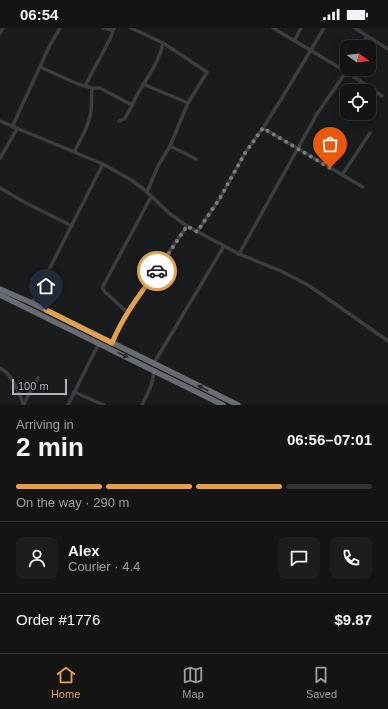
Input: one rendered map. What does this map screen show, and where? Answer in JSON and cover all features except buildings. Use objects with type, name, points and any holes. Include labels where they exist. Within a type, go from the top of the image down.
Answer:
[{"type":"highway","points":[[0,289],[32,303],[238,405]]},
{"type":"highway","points":[[0,295],[223,405]]},
{"type":"street","points":[[0,34],[3,28]]},
{"type":"street","points":[[12,127],[59,28]]},
{"type":"street","points":[[85,86],[110,39],[113,29],[103,28]]},
{"type":"street","points":[[132,28],[163,43],[207,72],[188,103],[170,146],[158,166],[147,192]]},
{"type":"street","points":[[273,28],[340,66]]},
{"type":"street","points":[[294,41],[302,28]]},
{"type":"street","points":[[197,232],[220,198],[245,153],[263,128],[324,28]]},
{"type":"street","points":[[355,28],[388,49]]},
{"type":"street","points":[[364,40],[367,36]]},
{"type":"street","points":[[119,121],[124,119],[156,64],[161,54],[163,43]]},
{"type":"street","points":[[40,67],[85,86],[100,88],[132,105]]},
{"type":"street","points":[[239,254],[317,114],[343,76]]},
{"type":"street","points":[[355,76],[382,96]]},
{"type":"street","points":[[143,84],[188,103]]},
{"type":"street","points":[[74,152],[89,120],[92,88]]},
{"type":"street","points":[[0,122],[103,164],[133,181],[169,213],[187,226],[239,254],[281,271],[308,285],[388,341]]},
{"type":"street","points":[[263,128],[363,187]]},
{"type":"street","points":[[0,158],[17,129]]},
{"type":"street","points":[[342,175],[370,133]]},
{"type":"street","points":[[170,146],[196,159]]},
{"type":"street","points":[[32,303],[103,164]]},
{"type":"street","points":[[0,188],[72,226]]},
{"type":"street","points":[[127,312],[105,292],[103,286],[151,197]]},
{"type":"street","points":[[112,343],[127,312],[187,226]]},
{"type":"street","points":[[154,363],[224,246]]},
{"type":"street","points":[[68,405],[99,343]]},
{"type":"street","points":[[0,368],[6,372],[24,405]]},
{"type":"street","points":[[142,405],[149,393],[154,370]]},
{"type":"street","points":[[24,405],[38,378]]},
{"type":"street","points":[[74,392],[104,405]]},
{"type":"way so far","points":[[157,271],[187,226],[197,232],[220,198],[245,153],[263,128],[330,168]]},
{"type":"route","points":[[46,310],[112,343],[127,312],[157,271]]}]
